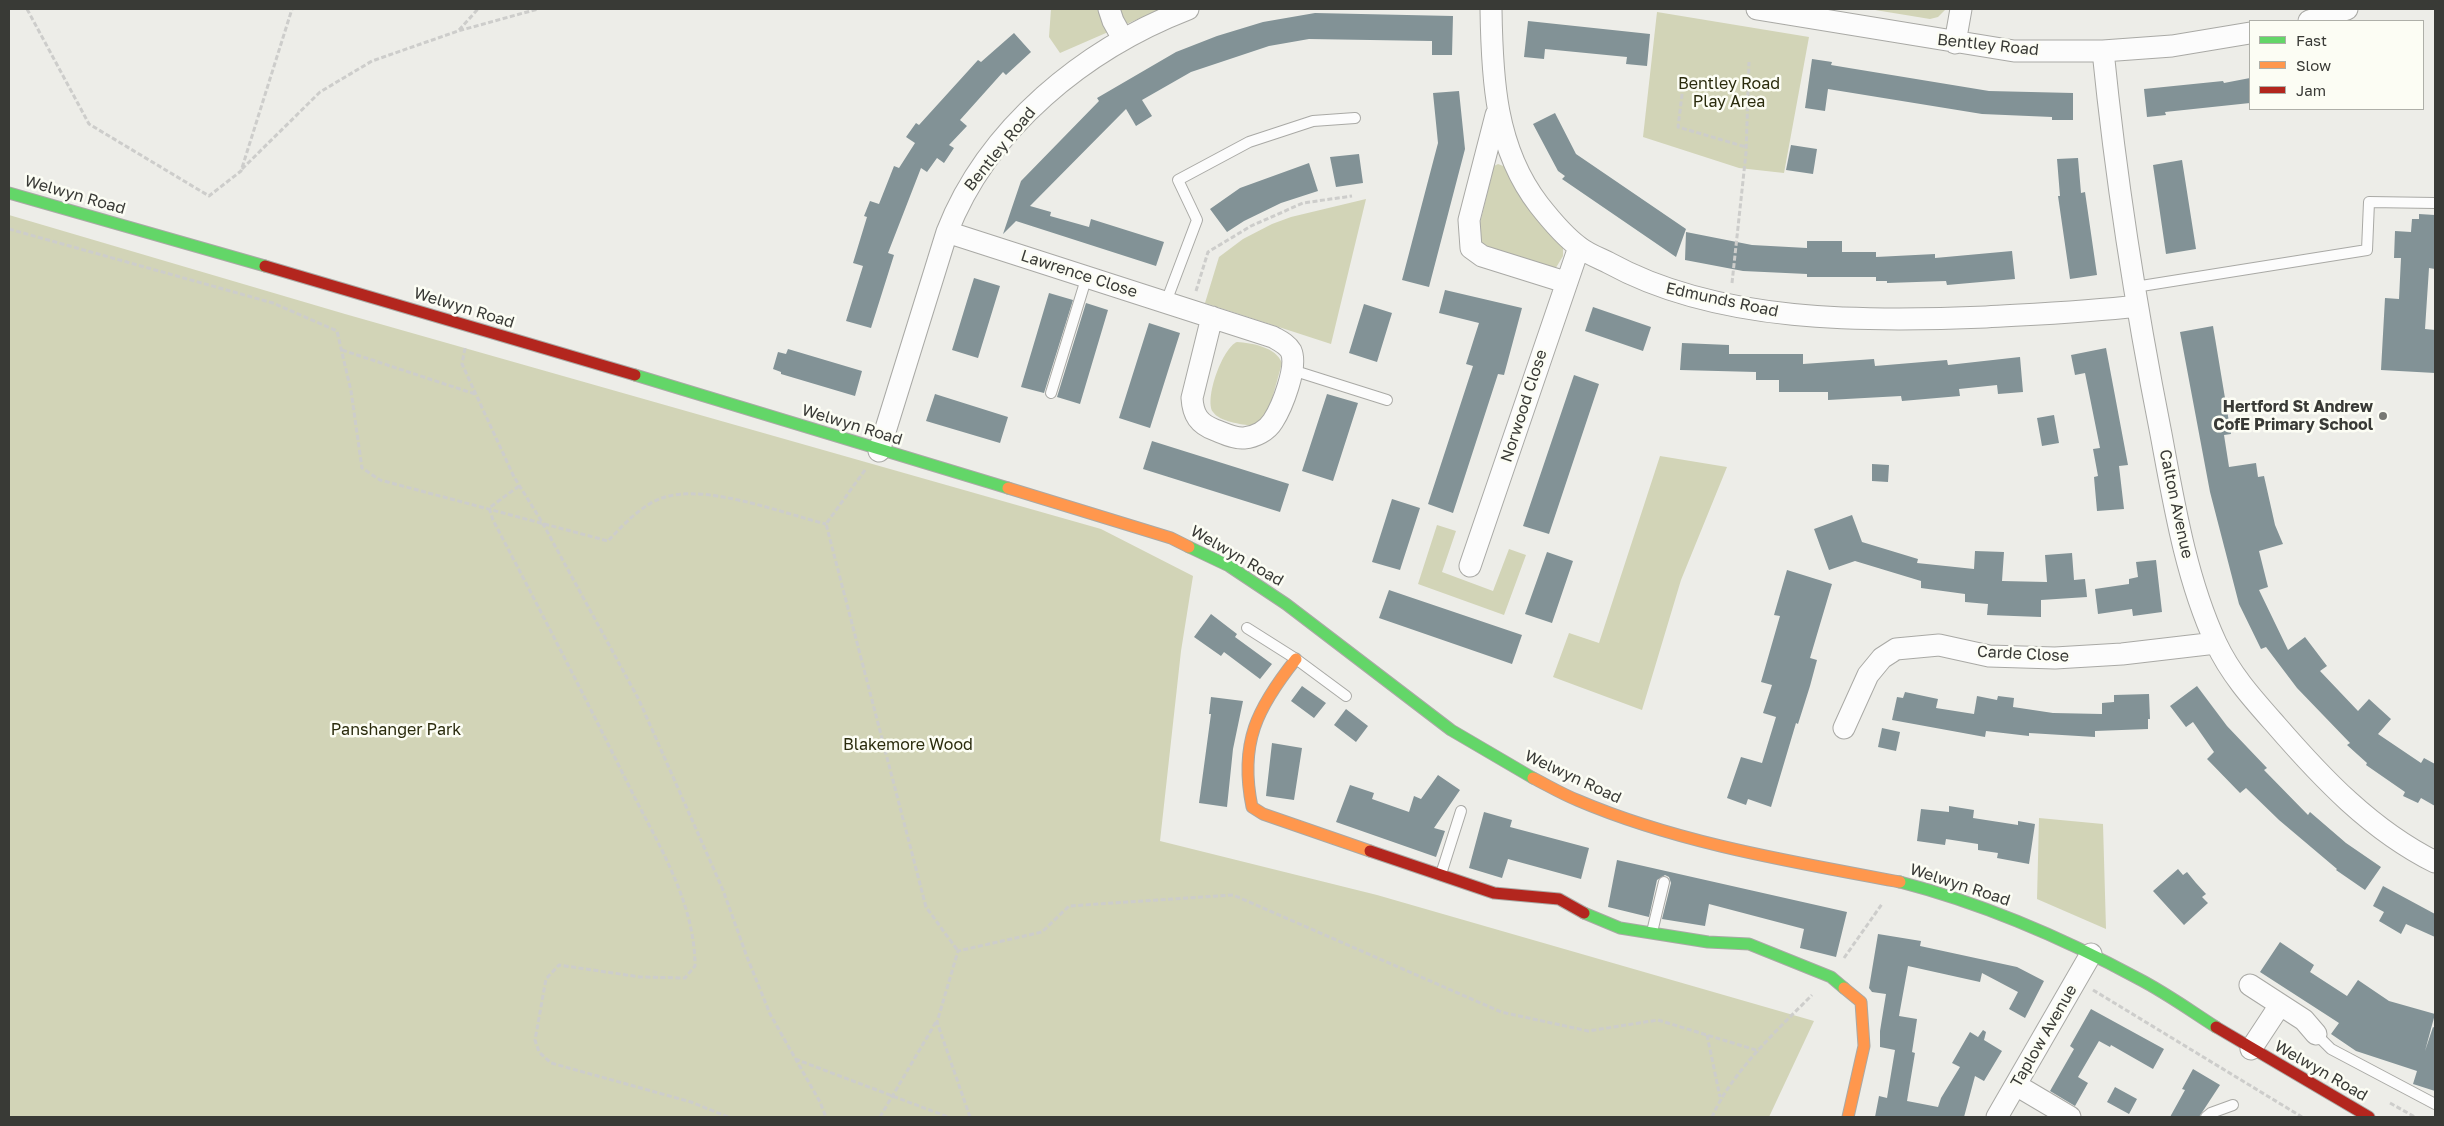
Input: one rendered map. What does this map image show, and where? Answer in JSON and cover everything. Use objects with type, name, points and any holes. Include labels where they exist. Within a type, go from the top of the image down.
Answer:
[{"type":"main road","name":"Welwyn Road","points":[[9,193],[455,321],[1171,538],[1212,558],[1286,604],[1451,730],[1520,771],[1576,800],[1636,822],[1762,857],[1882,878],[1942,893],[2005,916],[2090,954],[2140,979],[2251,1050],[2369,1117]]},
{"type":"main road","points":[[1296,659],[1266,697],[1259,712],[1250,749],[1247,788],[1252,807],[1263,814],[1494,893],[1558,899],[1596,920],[1620,928],[1708,942],[1749,944],[1831,977],[1847,988],[1861,1002],[1864,1046],[1848,1110],[1848,1117]]},
{"type":"street","points":[[1108,9],[1124,39]]},
{"type":"street","name":"Bentley Road","points":[[879,451],[947,232],[958,204],[972,180],[1021,119],[1072,72],[1154,22],[1188,9]]},
{"type":"street","name":"Edmunds Road","points":[[1491,9],[1497,110],[1506,144],[1530,191],[1544,210],[1579,247],[1636,278],[1665,289],[1730,304],[1822,316],[1918,320],[2059,314],[2136,296]]},
{"type":"street","name":"Bentley Road","points":[[1757,9],[1955,43],[2014,51],[2104,51],[2172,46],[2249,33]]},
{"type":"street","points":[[1955,43],[1962,9]]},
{"type":"street","points":[[2311,20],[2347,9]]},
{"type":"street","name":"Calton Avenue","points":[[2104,51],[2136,296],[2179,522],[2195,586],[2216,643],[2242,688],[2315,770],[2359,812],[2420,854],[2435,862]]},
{"type":"street","points":[[1497,110],[1469,220],[1471,248],[1482,256],[1565,282]]},
{"type":"street","name":"Lawrence Close","points":[[947,232],[1088,276],[1212,317],[1285,343],[1291,352],[1291,379],[1273,421],[1265,430],[1255,436],[1242,439],[1205,426],[1197,418],[1192,398],[1212,317]]},
{"type":"street","name":"Norwood Close","points":[[1470,566],[1565,282],[1579,247]]},
{"type":"street","name":"Carde Close","points":[[1844,728],[1868,676],[1882,658],[1896,648],[1938,645],[1989,656],[2055,658],[2122,654],[2216,643]]},
{"type":"street","name":"Taplow Avenue","points":[[1996,1117],[2090,954]]},
{"type":"street","points":[[2250,985],[2304,1020],[2316,1034]]},
{"type":"street","points":[[2251,1050],[2280,1005]]},
{"type":"street","points":[[2016,1085],[2070,1117]]},
{"type":"lane","points":[[1166,302],[1197,220],[1178,180],[1249,142],[1313,121],[1355,118]]},
{"type":"lane","points":[[2136,296],[2367,250],[2369,202],[2435,203]]},
{"type":"lane","points":[[1051,393],[1088,276]]},
{"type":"lane","points":[[1292,370],[1387,400]]},
{"type":"lane","points":[[1247,628],[1296,659],[1346,696]]},
{"type":"lane","points":[[1440,875],[1461,811]]},
{"type":"lane","points":[[1652,933],[1664,882]]},
{"type":"lane","points":[[2316,1034],[2331,1049],[2435,1104]]},
{"type":"lane","points":[[2206,1117],[2211,1113],[2233,1105]]},
{"type":"path","points":[[27,9],[89,124],[209,196],[241,170],[320,92],[372,61],[459,31],[538,9]]},
{"type":"path","points":[[241,170],[292,9]]},
{"type":"path","points":[[459,31],[478,9]]},
{"type":"path","points":[[1730,304],[1746,147],[1748,62]]},
{"type":"path","points":[[1684,79],[1678,127],[1746,147]]},
{"type":"path","points":[[1190,310],[1208,252],[1252,226],[1303,203],[1352,196]]},
{"type":"path","points":[[9,229],[273,303],[337,331],[351,391],[362,468],[380,480],[608,540],[636,512],[668,496],[710,494],[826,524]]},
{"type":"path","points":[[455,321],[465,348],[462,364],[519,486],[542,522],[639,700],[723,890],[770,1014],[820,1102],[826,1117]]},
{"type":"path","points":[[342,350],[476,394]]},
{"type":"path","points":[[826,524],[879,451]]},
{"type":"path","points":[[489,508],[519,486]]},
{"type":"path","points":[[489,508],[493,520],[573,673],[680,891],[695,942],[695,966],[685,978],[640,977],[559,966],[546,980],[535,1040],[538,1052],[551,1063],[691,1102],[728,1117]]},
{"type":"path","points":[[826,524],[926,907],[958,951]]},
{"type":"path","points":[[958,951],[1042,932],[1069,906],[1233,896],[1501,1012],[1588,1032],[1658,1020],[1759,1051]]},
{"type":"path","points":[[880,1117],[937,1022],[958,951]]},
{"type":"path","points":[[2076,980],[2302,1117]]},
{"type":"path","points":[[937,1022],[970,1117]]},
{"type":"path","points":[[1712,1117],[1720,1098],[1777,1029]]},
{"type":"path","points":[[1707,1035],[1720,1098]]},
{"type":"path","points":[[795,1059],[948,1117]]},
{"type":"green space","points":[[1051,9],[1161,9],[1060,53],[1049,37]]},
{"type":"green space","points":[[1869,9],[1946,9],[1938,17],[1930,19]]},
{"type":"green space","name":"Bentley Road Play Area","points":[[1657,12],[1809,37],[1784,173],[1739,168],[1643,137]]},
{"type":"green space","points":[[1498,164],[1506,167],[1563,247],[1563,256],[1554,271],[1484,248],[1478,231],[1494,166]]},
{"type":"green space","points":[[1366,199],[1331,344],[1205,303],[1219,257],[1243,239],[1272,224],[1291,217]]},
{"type":"green space","name":"Panshanger Park","points":[[9,215],[345,314],[1101,529],[1193,576],[1181,651],[1160,841],[1377,895],[1814,1021],[1769,1117],[9,1117]]},
{"type":"green space","points":[[1237,342],[1263,347],[1275,353],[1282,363],[1267,417],[1253,426],[1221,418],[1213,412],[1211,405],[1216,374],[1226,353]]},
{"type":"green space","points":[[1660,456],[1727,467],[1681,580],[1642,710],[1553,677],[1569,633],[1599,643]]},
{"type":"green space","points":[[1437,525],[1456,531],[1442,572],[1493,591],[1509,549],[1526,555],[1504,615],[1418,584]]},
{"type":"green space","points":[[2039,818],[2103,824],[2106,929],[2037,899]]},
{"type":"building","points":[[1315,13],[1453,16],[1452,55],[1432,55],[1432,41],[1309,39],[1269,46],[1191,72],[1142,100],[1152,116],[1136,126],[1126,109],[1030,206],[1051,212],[1050,216],[1089,227],[1091,219],[1164,242],[1156,266],[1016,221],[1003,234],[1021,181],[1099,101],[1097,98],[1176,52],[1217,36],[1263,22]]},
{"type":"building","points":[[1528,21],[1650,34],[1647,66],[1626,64],[1627,57],[1545,49],[1544,59],[1524,57]]},
{"type":"building","points":[[1014,33],[1031,52],[1006,75],[1003,72],[960,120],[967,126],[949,145],[954,148],[944,163],[937,158],[927,172],[921,168],[888,253],[894,255],[871,328],[846,321],[863,266],[853,263],[867,217],[864,216],[870,201],[879,204],[894,166],[899,168],[915,143],[906,137],[916,123],[919,125],[978,60],[981,62]]},
{"type":"building","points":[[1812,59],[1832,62],[1831,65],[1989,91],[2073,93],[2073,120],[2052,120],[2052,117],[1982,114],[1828,89],[1825,111],[1805,108]]},
{"type":"building","points":[[2249,78],[2249,103],[2165,112],[2166,115],[2147,117],[2144,89],[2223,81],[2224,83]]},
{"type":"building","points":[[1459,91],[1465,149],[1429,287],[1402,280],[1438,143],[1433,93]]},
{"type":"building","points":[[1555,113],[1576,154],[1686,229],[1676,257],[1562,179],[1565,176],[1558,171],[1533,124]]},
{"type":"building","points":[[1791,145],[1817,149],[1813,174],[1786,170]]},
{"type":"building","points":[[1359,154],[1363,183],[1336,187],[1330,157]]},
{"type":"building","points":[[2078,158],[2081,193],[2085,192],[2097,275],[2070,279],[2058,196],[2060,196],[2057,159]]},
{"type":"building","points":[[2182,160],[2196,249],[2166,254],[2153,165]]},
{"type":"building","points":[[1309,163],[1318,191],[1281,203],[1244,221],[1227,232],[1210,209],[1240,188]]},
{"type":"building","points":[[2419,214],[2435,215],[2435,269],[2429,268],[2425,329],[2435,330],[2435,373],[2381,370],[2385,298],[2399,299],[2401,258],[2394,258],[2395,231],[2411,232],[2412,219],[2419,219]]},
{"type":"building","points":[[1686,232],[1752,245],[1807,248],[1807,241],[1842,241],[1842,252],[1876,252],[1876,257],[1935,254],[1935,258],[2012,251],[2015,279],[1947,285],[1946,281],[1887,283],[1887,281],[1876,281],[1876,277],[1807,277],[1807,274],[1743,271],[1685,260]]},
{"type":"building","points":[[974,278],[1000,286],[978,358],[952,350]]},
{"type":"building","points":[[1445,290],[1522,308],[1504,375],[1498,374],[1453,513],[1428,504],[1473,366],[1466,364],[1479,323],[1439,313]]},
{"type":"building","points":[[1049,293],[1073,300],[1044,393],[1021,387]]},
{"type":"building","points":[[1086,303],[1108,310],[1080,404],[1057,397]]},
{"type":"building","points":[[1364,304],[1392,313],[1377,362],[1349,353]]},
{"type":"building","points":[[1593,307],[1651,327],[1643,351],[1585,331]]},
{"type":"building","points":[[1149,323],[1180,333],[1150,428],[1119,418]]},
{"type":"building","points":[[2213,326],[2231,434],[2224,435],[2229,467],[2256,463],[2258,477],[2264,476],[2275,525],[2283,544],[2259,551],[2268,587],[2259,590],[2288,650],[2305,637],[2327,666],[2320,671],[2358,711],[2369,699],[2391,719],[2378,734],[2421,763],[2424,758],[2435,764],[2435,806],[2421,798],[2418,803],[2403,796],[2405,792],[2366,765],[2367,763],[2347,745],[2350,743],[2297,688],[2266,647],[2261,649],[2239,604],[2210,492],[2180,332]]},
{"type":"building","points":[[1682,343],[1729,345],[1729,354],[1803,354],[1803,364],[1874,359],[1875,366],[1947,360],[1948,365],[2020,357],[2023,392],[1998,394],[1997,385],[1959,389],[1960,396],[1902,401],[1901,396],[1828,400],[1828,392],[1779,392],[1779,380],[1756,380],[1756,372],[1680,370]]},
{"type":"building","points":[[2106,348],[2128,465],[2119,466],[2124,509],[2097,511],[2094,477],[2098,476],[2093,449],[2100,448],[2085,373],[2075,375],[2071,355]]},
{"type":"building","points":[[788,349],[862,371],[855,396],[781,374],[781,372],[773,369],[778,352],[786,354]]},
{"type":"building","points":[[1574,375],[1599,384],[1549,534],[1523,526]]},
{"type":"building","points":[[935,394],[1008,417],[1000,443],[926,421]]},
{"type":"building","points":[[1327,394],[1358,403],[1333,481],[1302,471]]},
{"type":"building","points":[[2054,415],[2059,443],[2042,446],[2037,418]]},
{"type":"building","points":[[1152,441],[1289,484],[1280,512],[1143,469]]},
{"type":"building","points":[[1872,464],[1889,465],[1888,482],[1872,481]]},
{"type":"building","points":[[1392,499],[1420,508],[1400,570],[1372,562]]},
{"type":"building","points":[[1852,515],[1862,542],[1918,559],[1917,563],[1974,569],[1975,551],[2004,552],[2002,581],[2047,582],[2045,555],[2072,553],[2074,580],[2085,579],[2087,597],[2041,600],[2041,617],[1987,615],[1988,604],[1965,602],[1965,594],[1921,588],[1921,581],[1855,561],[1829,570],[1814,529]]},
{"type":"building","points":[[1547,552],[1573,561],[1552,623],[1525,614]]},
{"type":"building","points":[[2156,560],[2162,612],[2133,616],[2132,609],[2098,614],[2095,589],[2129,584],[2129,579],[2138,577],[2136,562]]},
{"type":"building","points":[[1787,570],[1832,584],[1810,658],[1817,660],[1810,686],[1798,724],[1796,723],[1771,807],[1748,799],[1746,805],[1727,798],[1741,757],[1762,763],[1776,717],[1763,713],[1772,685],[1761,682],[1780,616],[1774,615]]},
{"type":"building","points":[[1389,590],[1522,635],[1512,664],[1379,618]]},
{"type":"building","points":[[1211,614],[1237,634],[1235,637],[1272,664],[1260,679],[1224,652],[1221,656],[1194,637]]},
{"type":"building","points":[[1302,686],[1326,703],[1314,718],[1291,701]]},
{"type":"building","points":[[2197,686],[2227,726],[2267,768],[2264,770],[2308,815],[2310,812],[2346,843],[2381,867],[2365,890],[2336,870],[2246,788],[2240,793],[2207,759],[2214,752],[2193,722],[2186,727],[2170,706]]},
{"type":"building","points":[[1905,692],[1938,699],[1936,708],[1974,714],[1977,696],[1997,700],[1998,696],[2014,698],[2013,707],[2053,713],[2102,714],[2102,703],[2114,702],[2114,695],[2149,694],[2150,719],[2148,719],[2148,729],[2095,731],[2095,737],[2029,733],[2029,736],[1986,731],[1985,737],[1892,720],[1897,697],[1903,698]]},
{"type":"building","points":[[1211,697],[1243,701],[1233,749],[1227,807],[1199,803],[1211,714],[1209,714]]},
{"type":"building","points":[[1346,709],[1368,726],[1356,742],[1334,725]]},
{"type":"building","points":[[1882,728],[1900,732],[1896,751],[1878,747]]},
{"type":"building","points":[[1272,743],[1302,748],[1294,800],[1266,796]]},
{"type":"building","points":[[1438,775],[1460,790],[1434,828],[1445,831],[1436,857],[1336,822],[1350,785],[1374,793],[1372,799],[1409,812],[1414,796],[1421,799]]},
{"type":"building","points":[[1949,806],[1974,810],[1973,818],[2018,825],[2018,821],[2035,824],[2029,864],[1997,858],[1998,853],[1978,850],[1978,844],[1946,839],[1945,845],[1917,841],[1921,809],[1949,812]]},
{"type":"building","points":[[1484,812],[1512,820],[1510,827],[1589,848],[1581,879],[1508,859],[1502,878],[1469,868]]},
{"type":"building","points":[[1617,860],[1847,912],[1836,957],[1800,948],[1804,929],[1709,904],[1705,926],[1662,919],[1671,883],[1669,877],[1665,875],[1657,880],[1649,917],[1608,907]]},
{"type":"building","points":[[2178,869],[2183,875],[2187,872],[2206,894],[2202,897],[2208,903],[2184,925],[2153,891]]},
{"type":"building","points":[[2383,886],[2435,914],[2435,937],[2406,924],[2401,934],[2379,921],[2384,912],[2373,906]]},
{"type":"building","points":[[1878,934],[1921,941],[1920,946],[2017,967],[2044,981],[2025,1018],[2009,1009],[2018,992],[1982,973],[1980,982],[1908,966],[1899,1016],[1917,1019],[1912,1052],[1915,1053],[1907,1101],[1938,1107],[1941,1098],[1960,1067],[1952,1063],[1970,1032],[1978,1037],[1983,1030],[1986,1032],[1984,1040],[2002,1051],[1984,1081],[1975,1076],[1964,1117],[1875,1117],[1879,1096],[1887,1098],[1895,1050],[1880,1047],[1880,1031],[1886,994],[1872,992],[1869,988]]},
{"type":"building","points":[[2280,942],[2314,965],[2310,972],[2347,996],[2358,980],[2389,1001],[2435,1014],[2425,1051],[2433,1027],[2435,1028],[2435,1091],[2413,1084],[2417,1071],[2356,1051],[2331,1034],[2339,1023],[2260,972]]},
{"type":"building","points":[[2091,1009],[2164,1049],[2153,1069],[2111,1045],[2110,1047],[2099,1041],[2078,1077],[2088,1083],[2075,1106],[2050,1091],[2074,1049],[2070,1046]]},
{"type":"building","points":[[2193,1069],[2220,1085],[2199,1117],[2170,1117],[2185,1090],[2182,1089]]},
{"type":"building","points":[[2115,1087],[2137,1099],[2129,1114],[2107,1102]]},
{"type":"traffic: fast","points":[[9,193],[265,266]]},
{"type":"traffic: fast","points":[[635,375],[1008,488]]},
{"type":"traffic: fast","points":[[1189,547],[1229,566],[1286,604],[1451,730],[1533,778]]},
{"type":"traffic: fast","points":[[1900,882],[1992,911],[2052,936],[2149,984],[2216,1027]]},
{"type":"traffic: fast","points":[[1584,913],[1620,928],[1708,942],[1749,944],[1831,977],[1844,988]]},
{"type":"traffic: slow","points":[[1008,488],[1171,538],[1189,547]]},
{"type":"traffic: slow","points":[[1296,659],[1271,694],[1255,727],[1250,745],[1248,764],[1252,807],[1263,814],[1370,851]]},
{"type":"traffic: slow","points":[[1533,778],[1571,798],[1615,815],[1695,840],[1777,859],[1900,882]]},
{"type":"traffic: slow","points":[[1844,988],[1861,1002],[1864,1046],[1848,1117]]},
{"type":"traffic: jam","points":[[265,266],[635,375]]},
{"type":"traffic: jam","points":[[1370,851],[1494,893],[1559,899],[1584,913]]},
{"type":"traffic: jam","points":[[2216,1027],[2369,1117]]},
{"type":"place","name":"Hertford St Andrew CofE Primary School","points":[[2383,416]]},
{"type":"park label","name":"Blakemore Wood","points":[[908,745]]}]
